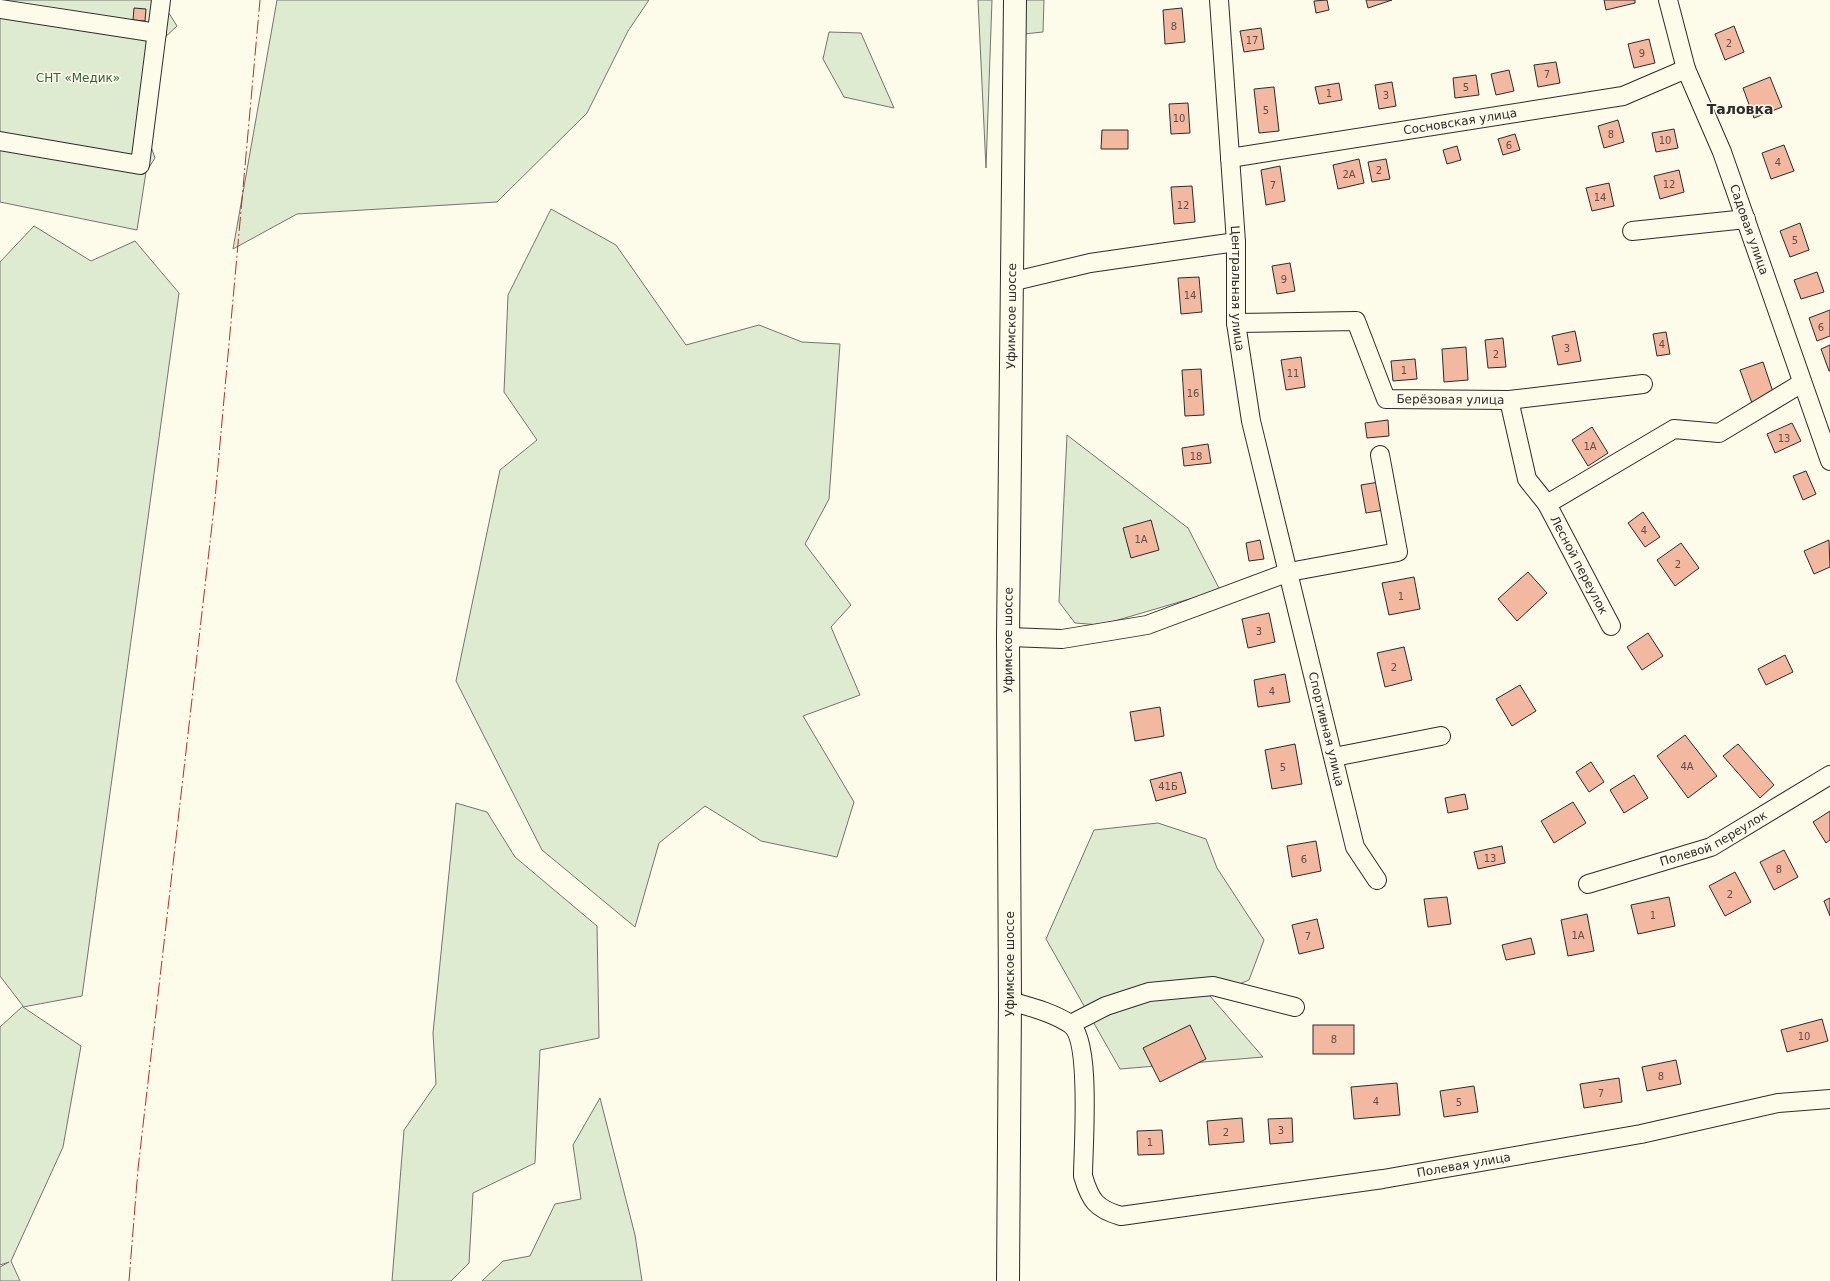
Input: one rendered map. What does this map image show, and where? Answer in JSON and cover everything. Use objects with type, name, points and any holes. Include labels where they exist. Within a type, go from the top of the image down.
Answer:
[{"type":"main road","name":"Уфимское шоссе","points":[[1008,1281],[1010,1001],[1008,637],[1015,0]]},
{"type":"street","points":[[0,141],[140,165],[161,0]]},
{"type":"street","name":"Центральная улица","points":[[1219,0],[1236,242],[1236,323],[1251,421],[1289,572]]},
{"type":"street","name":"Садовая улица","points":[[1668,0],[1686,69],[1722,152],[1830,461]]},
{"type":"street","points":[[0,9],[157,32]]},
{"type":"street","name":"Сосновская улица","points":[[1230,158],[1623,96],[1686,69]]},
{"type":"street","points":[[1632,231],[1746,219]]},
{"type":"street","points":[[1011,282],[1090,263],[1236,242]]},
{"type":"street","name":"Берёзовая улица","points":[[1236,323],[1356,321],[1386,399],[1509,400],[1528,479],[1547,504]]},
{"type":"street","points":[[1547,504],[1674,430],[1719,433],[1802,383]]},
{"type":"street","points":[[1509,400],[1643,384]]},
{"type":"street","points":[[1008,637],[1062,639],[1147,625],[1289,572],[1398,552],[1380,455]]},
{"type":"street","name":"Лесной переулок","points":[[1547,504],[1611,626]]},
{"type":"street","name":"Спортивная улица","points":[[1289,572],[1334,757],[1341,797],[1355,847],[1378,880]]},
{"type":"street","points":[[1334,757],[1441,736]]},
{"type":"street","name":"Полевой переулок","points":[[1588,884],[1711,847],[1830,775]]},
{"type":"street","points":[[1010,1001],[1048,1012],[1071,1024],[1106,1006],[1149,992],[1213,986],[1295,1007]]},
{"type":"street","name":"Полевая улица","points":[[1071,1024],[1082,1046],[1085,1071],[1083,1176],[1088,1192],[1097,1206],[1108,1213],[1121,1216],[1383,1179],[1641,1134],[1778,1103],[1830,1099]]},
{"type":"green space","name":"СНТ «Медик»","points":[[0,0],[168,0],[167,10],[177,26],[162,40],[149,141],[155,158],[146,172],[137,230],[0,202]]},
{"type":"green space","points":[[277,0],[649,0],[628,31],[587,113],[497,202],[297,214],[233,249]]},
{"type":"green space","points":[[978,0],[992,0],[986,168]]},
{"type":"green space","points":[[1025,0],[1044,0],[1043,32],[1024,34]]},
{"type":"green space","points":[[829,32],[861,33],[894,108],[844,97],[823,59]]},
{"type":"green space","points":[[551,209],[616,245],[686,345],[759,325],[802,342],[840,344],[829,499],[805,544],[851,605],[831,627],[860,695],[803,716],[854,802],[837,857],[761,841],[705,806],[659,843],[635,927],[542,850],[456,681],[500,470],[537,440],[504,392],[508,295]]},
{"type":"green space","points":[[34,226],[91,261],[135,241],[179,293],[82,996],[23,1007],[81,1046],[63,1147],[11,1261],[20,1281],[0,1281],[0,1267],[9,1262],[0,1265],[0,1027],[23,1006],[0,976],[0,262]]},
{"type":"green space","points":[[1067,435],[1188,528],[1220,590],[1101,625],[1075,623],[1059,602]]},
{"type":"green space","points":[[456,803],[487,812],[515,857],[597,926],[599,1038],[540,1050],[535,1163],[473,1193],[469,1263],[451,1281],[392,1281],[404,1130],[436,1084],[433,1033]]},
{"type":"green space","points":[[1158,823],[1206,839],[1217,868],[1264,940],[1249,980],[1210,996],[1263,1057],[1120,1069],[1046,939],[1094,830]]},
{"type":"green space","points":[[600,1098],[635,1235],[642,1281],[482,1281],[503,1261],[530,1256],[555,1204],[581,1199],[573,1145]]},
{"type":"building","points":[[1327,0],[1329,10],[1316,13],[1314,1]]},
{"type":"building","points":[[1366,0],[1392,0],[1368,8]]},
{"type":"building","points":[[1604,0],[1635,0],[1635,3],[1606,10]]},
{"type":"building","points":[[134,8],[146,9],[145,21],[133,20]]},
{"type":"building","points":[[1182,8],[1185,42],[1165,44],[1163,10]]},
{"type":"building","points":[[1734,26],[1744,52],[1725,60],[1715,34]]},
{"type":"building","points":[[1261,28],[1264,49],[1244,52],[1240,31]]},
{"type":"building","points":[[1649,39],[1655,63],[1634,68],[1628,44]]},
{"type":"building","points":[[1556,62],[1560,83],[1538,87],[1534,65]]},
{"type":"building","points":[[1509,70],[1514,91],[1496,95],[1491,74]]},
{"type":"building","points":[[1476,75],[1479,95],[1455,98],[1453,78]]},
{"type":"building","points":[[1770,77],[1782,107],[1754,118],[1743,88]]},
{"type":"building","points":[[1392,82],[1396,106],[1379,109],[1375,85]]},
{"type":"building","points":[[1339,83],[1342,100],[1319,104],[1315,87]]},
{"type":"building","points":[[1274,87],[1279,131],[1259,133],[1254,89]]},
{"type":"building","points":[[1188,103],[1190,133],[1171,134],[1169,104]]},
{"type":"building","points":[[1618,120],[1624,142],[1604,148],[1598,126]]},
{"type":"building","points":[[1674,129],[1678,148],[1656,152],[1652,133]]},
{"type":"building","points":[[1102,130],[1128,130],[1128,149],[1101,149]]},
{"type":"building","points":[[1515,134],[1520,150],[1503,155],[1498,139]]},
{"type":"building","points":[[1784,145],[1794,171],[1771,179],[1762,153]]},
{"type":"building","points":[[1457,146],[1461,160],[1447,164],[1443,150]]},
{"type":"building","points":[[1359,159],[1364,183],[1338,189],[1333,165]]},
{"type":"building","points":[[1386,159],[1390,179],[1372,182],[1368,162]]},
{"type":"building","points":[[1280,166],[1285,201],[1266,205],[1261,170]]},
{"type":"building","points":[[1679,170],[1684,192],[1660,199],[1654,176]]},
{"type":"building","points":[[1609,183],[1614,206],[1592,211],[1586,188]]},
{"type":"building","points":[[1192,186],[1195,222],[1174,224],[1171,187]]},
{"type":"building","points":[[1800,223],[1809,250],[1790,257],[1780,231]]},
{"type":"building","points":[[1290,263],[1295,291],[1277,294],[1272,266]]},
{"type":"building","points":[[1817,272],[1824,292],[1801,299],[1794,280]]},
{"type":"building","points":[[1199,277],[1202,312],[1181,314],[1178,278]]},
{"type":"building","points":[[1830,310],[1830,336],[1817,341],[1809,318]]},
{"type":"building","points":[[1575,331],[1581,361],[1558,365],[1552,336]]},
{"type":"building","points":[[1666,332],[1670,354],[1657,356],[1653,334]]},
{"type":"building","points":[[1503,338],[1506,367],[1488,368],[1485,340]]},
{"type":"building","points":[[1830,345],[1830,371],[1829,371],[1821,349]]},
{"type":"building","points":[[1466,347],[1468,380],[1444,382],[1442,349]]},
{"type":"building","points":[[1301,357],[1305,387],[1286,390],[1281,360]]},
{"type":"building","points":[[1415,359],[1417,379],[1393,381],[1391,361]]},
{"type":"building","points":[[1763,362],[1775,398],[1753,406],[1740,370]]},
{"type":"building","points":[[1201,369],[1204,415],[1185,416],[1182,370]]},
{"type":"building","points":[[1388,420],[1389,436],[1367,438],[1365,423]]},
{"type":"building","points":[[1792,423],[1801,441],[1775,453],[1767,434]]},
{"type":"building","points":[[1592,427],[1608,453],[1588,466],[1572,440]]},
{"type":"building","points":[[1208,444],[1211,463],[1184,466],[1182,448]]},
{"type":"building","points":[[1806,471],[1816,494],[1803,500],[1793,476]]},
{"type":"building","points":[[1379,482],[1384,510],[1366,513],[1361,485]]},
{"type":"building","points":[[1643,512],[1660,537],[1645,547],[1628,523]]},
{"type":"building","points":[[1151,520],[1159,550],[1131,558],[1123,528]]},
{"type":"building","points":[[1260,540],[1264,559],[1249,561],[1246,543]]},
{"type":"building","points":[[1829,540],[1830,567],[1814,574],[1804,551]]},
{"type":"building","points":[[1681,543],[1699,568],[1675,586],[1657,560]]},
{"type":"building","points":[[1528,572],[1547,593],[1517,621],[1498,599]]},
{"type":"building","points":[[1414,577],[1420,609],[1389,615],[1382,583]]},
{"type":"building","points":[[1269,613],[1275,642],[1248,648],[1242,619]]},
{"type":"building","points":[[1648,633],[1663,656],[1642,670],[1627,647]]},
{"type":"building","points":[[1404,647],[1412,680],[1385,687],[1377,653]]},
{"type":"building","points":[[1785,655],[1793,672],[1766,685],[1758,669]]},
{"type":"building","points":[[1285,674],[1290,702],[1258,707],[1254,680]]},
{"type":"building","points":[[1520,685],[1536,711],[1512,726],[1496,699]]},
{"type":"building","points":[[1160,707],[1164,736],[1135,741],[1130,712]]},
{"type":"building","points":[[1685,735],[1717,776],[1688,798],[1657,756]]},
{"type":"building","points":[[1295,744],[1302,784],[1272,789],[1265,750]]},
{"type":"building","points":[[1738,744],[1774,785],[1760,798],[1723,756]]},
{"type":"building","points":[[1591,762],[1604,782],[1589,792],[1576,772]]},
{"type":"building","points":[[1181,772],[1186,793],[1156,801],[1150,780]]},
{"type":"building","points":[[1634,775],[1648,798],[1624,813],[1610,790]]},
{"type":"building","points":[[1465,794],[1468,809],[1448,813],[1445,798]]},
{"type":"building","points":[[1573,802],[1586,823],[1554,843],[1541,821]]},
{"type":"building","points":[[1830,811],[1830,840],[1826,843],[1813,822]]},
{"type":"building","points":[[1316,841],[1321,871],[1292,877],[1287,846]]},
{"type":"building","points":[[1502,846],[1505,863],[1478,869],[1474,852]]},
{"type":"building","points":[[1784,850],[1798,877],[1774,890],[1760,862]]},
{"type":"building","points":[[1735,872],[1751,902],[1725,916],[1709,886]]},
{"type":"building","points":[[1447,897],[1451,924],[1428,927],[1424,899]]},
{"type":"building","points":[[1669,897],[1675,926],[1638,934],[1631,905]]},
{"type":"building","points":[[1830,898],[1830,916],[1824,901]]},
{"type":"building","points":[[1587,914],[1594,951],[1568,956],[1561,920]]},
{"type":"building","points":[[1317,919],[1324,948],[1299,954],[1292,925]]},
{"type":"building","points":[[1531,938],[1535,954],[1506,960],[1502,945]]},
{"type":"building","points":[[1822,1019],[1828,1041],[1787,1052],[1781,1030]]},
{"type":"building","points":[[1190,1025],[1206,1059],[1160,1082],[1143,1048]]},
{"type":"building","points":[[1313,1025],[1354,1025],[1354,1054],[1313,1054]]},
{"type":"building","points":[[1676,1060],[1681,1084],[1647,1091],[1642,1067]]},
{"type":"building","points":[[1619,1078],[1622,1102],[1584,1108],[1580,1084]]},
{"type":"building","points":[[1397,1083],[1400,1115],[1354,1119],[1351,1087]]},
{"type":"building","points":[[1474,1086],[1478,1112],[1444,1117],[1440,1091]]},
{"type":"building","points":[[1242,1118],[1244,1142],[1209,1145],[1207,1121]]},
{"type":"building","points":[[1292,1118],[1293,1142],[1270,1144],[1268,1119]]},
{"type":"building","points":[[1162,1130],[1164,1154],[1138,1155],[1137,1131]]},
{"type":"power","points":[[129,1281],[138,1169],[215,499],[260,0]]},
{"type":"district","name":"Таловка","points":[[1740,109]]}]
